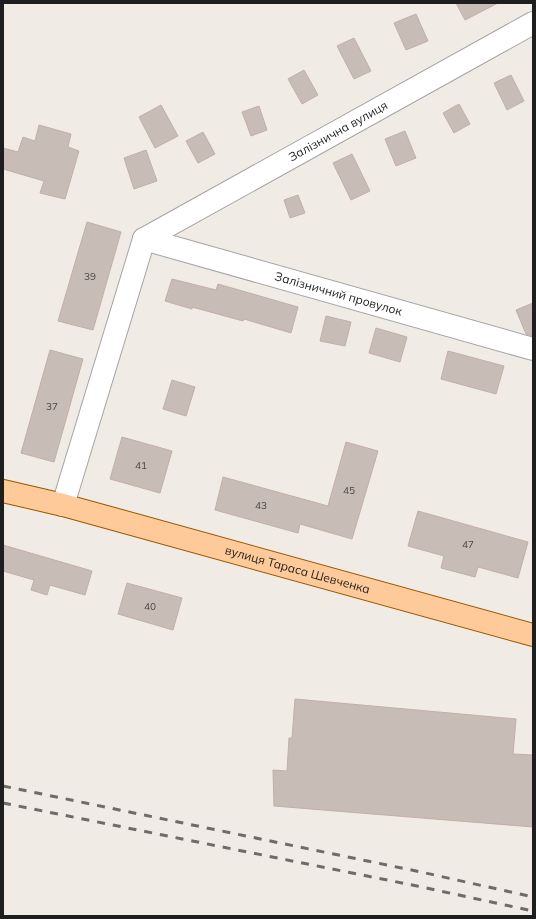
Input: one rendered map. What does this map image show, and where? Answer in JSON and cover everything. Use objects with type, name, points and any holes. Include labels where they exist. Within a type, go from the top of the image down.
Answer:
[{"type":"main road","name":"вулиця Тараса Шевченка","points":[[3,491],[63,505],[533,635]]},
{"type":"street","name":"Залізнична вулиця","points":[[144,239],[533,23]]},
{"type":"street","name":"Залізничний провулок","points":[[144,239],[533,349]]},
{"type":"street","points":[[63,505],[144,239]]},
{"type":"building","points":[[456,3],[498,3],[465,20]]},
{"type":"building","points":[[416,14],[428,41],[406,50],[394,23]]},
{"type":"building","points":[[354,38],[371,71],[354,79],[337,46]]},
{"type":"building","points":[[304,70],[318,95],[302,104],[288,79]]},
{"type":"building","points":[[511,75],[524,101],[507,110],[494,83]]},
{"type":"building","points":[[459,104],[470,124],[454,133],[443,113]]},
{"type":"building","points":[[161,105],[178,136],[155,148],[139,117]]},
{"type":"building","points":[[259,106],[267,130],[251,136],[242,112]]},
{"type":"building","points":[[39,125],[71,134],[68,147],[79,151],[65,199],[40,193],[44,181],[3,169],[3,148],[18,152],[23,137],[35,141]]},
{"type":"building","points":[[405,131],[416,158],[396,166],[385,139]]},
{"type":"building","points":[[203,132],[215,154],[198,163],[186,141]]},
{"type":"building","points":[[146,150],[157,181],[134,189],[124,158]]},
{"type":"building","points":[[352,154],[370,191],[351,200],[333,163]]},
{"type":"building","points":[[298,195],[305,213],[290,218],[284,200]]},
{"type":"building","points":[[87,222],[121,232],[93,330],[58,321]]},
{"type":"building","points":[[172,279],[216,290],[218,284],[298,307],[291,333],[244,319],[243,321],[165,301]]},
{"type":"building","points":[[533,303],[533,336],[526,334],[516,310]]},
{"type":"building","points":[[326,316],[351,322],[345,346],[320,341]]},
{"type":"building","points":[[376,328],[407,337],[400,362],[369,353]]},
{"type":"building","points":[[50,350],[83,359],[54,462],[21,453]]},
{"type":"building","points":[[448,351],[504,366],[496,394],[441,379]]},
{"type":"building","points":[[172,380],[195,387],[186,416],[163,409]]},
{"type":"building","points":[[122,437],[172,451],[160,493],[110,479]]},
{"type":"building","points":[[346,442],[378,451],[352,539],[300,524],[298,533],[215,510],[223,477],[328,506]]},
{"type":"building","points":[[418,511],[528,542],[518,578],[478,567],[475,577],[441,568],[444,556],[408,546]]},
{"type":"building","points":[[3,545],[92,571],[85,595],[50,585],[47,595],[31,590],[34,580],[3,571]]},
{"type":"building","points":[[127,583],[182,598],[173,630],[118,614]]},
{"type":"building","points":[[295,699],[516,719],[513,754],[533,755],[533,827],[274,806],[273,770],[287,771],[289,738],[292,738]]},
{"type":"railway","points":[[3,786],[421,872],[533,897]]},
{"type":"railway","points":[[3,803],[417,886],[533,911]]}]
